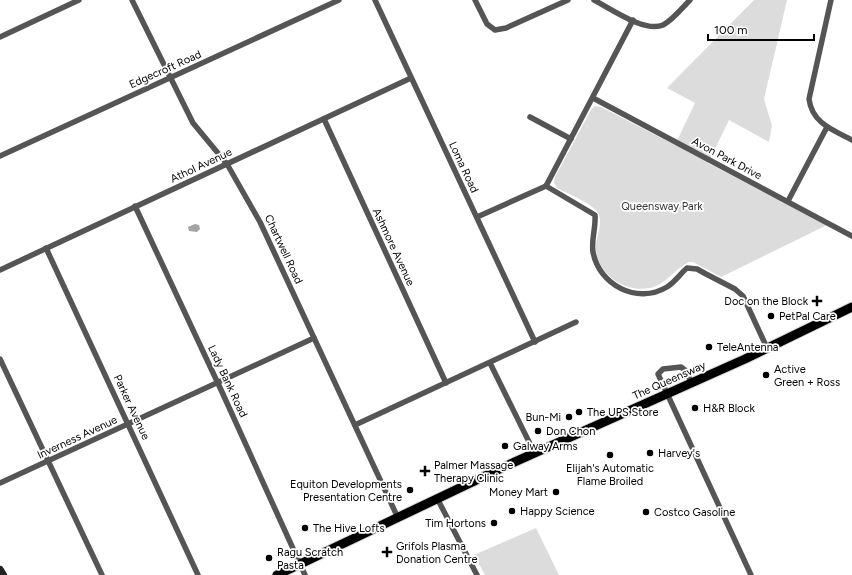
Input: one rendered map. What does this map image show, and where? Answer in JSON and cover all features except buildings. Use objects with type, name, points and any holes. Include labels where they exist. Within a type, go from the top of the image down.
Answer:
[{"type":"main road","name":"The Queensway","points":[[277,575],[535,454],[666,394],[692,384],[852,307]]},
{"type":"main road","points":[[0,570],[2,575]]},
{"type":"street","points":[[0,37],[79,0]]},
{"type":"street","name":"Chartwell Road","points":[[132,0],[169,78],[199,132],[227,164],[260,222],[398,518]]},
{"type":"street","name":"Edgecroft Road","points":[[0,156],[339,0]]},
{"type":"street","name":"Loma Road","points":[[375,0],[535,342]]},
{"type":"street","points":[[475,0],[487,24],[495,30],[506,28],[568,0]]},
{"type":"street","points":[[594,0],[633,20],[652,27],[658,26],[670,20],[690,0]]},
{"type":"street","points":[[831,0],[809,99],[814,116],[827,127],[852,140]]},
{"type":"street","points":[[476,217],[546,186],[633,20]]},
{"type":"street","name":"Athol Avenue","points":[[0,270],[411,78]]},
{"type":"street","name":"Avon Park Drive","points":[[593,98],[852,236]]},
{"type":"street","points":[[530,118],[571,139]]},
{"type":"street","name":"Ashmore Avenue","points":[[324,119],[446,383]]},
{"type":"street","points":[[788,201],[827,127]]},
{"type":"street","points":[[546,186],[595,215],[593,252],[600,272],[611,283],[633,293],[650,292],[666,287],[687,268],[697,269],[743,296],[767,348]]},
{"type":"street","name":"Lady Bank Road","points":[[136,206],[305,575]]},
{"type":"street","name":"Parker Avenue","points":[[46,248],[198,575]]},
{"type":"street","points":[[355,425],[576,322]]},
{"type":"street","name":"Inverness Avenue","points":[[0,484],[314,338]]},
{"type":"street","points":[[0,359],[102,575]]},
{"type":"street","points":[[490,362],[535,454]]},
{"type":"street","points":[[692,384],[686,371],[681,367],[663,369],[658,372],[666,394],[751,575]]},
{"type":"street","points":[[438,500],[477,575]]},
{"type":"green space","name":"Queensway Park","points":[[754,0],[787,0],[764,99],[772,126],[769,142],[729,120],[708,163],[827,225],[721,277],[693,262],[689,262],[660,284],[650,288],[639,289],[619,283],[603,268],[598,259],[596,245],[600,226],[600,217],[598,213],[585,202],[557,188],[554,182],[555,177],[591,110],[595,106],[601,107],[675,145],[695,103],[667,88]]},
{"type":"green space","points":[[536,528],[559,575],[485,575],[474,555]]},
{"type":"shaded area","points":[[195,224],[199,225],[200,229],[197,232],[189,231],[188,227]]},
{"type":"place","name":"Doc on the Block","points":[[817,301]]},
{"type":"place","name":"PetPal Care","points":[[771,316]]},
{"type":"place","name":"TeleAntenna","points":[[709,347]]},
{"type":"place","name":"Active Green + Ross","points":[[766,375]]},
{"type":"place","name":"H&R Block","points":[[695,408]]},
{"type":"place","name":"The UPS Store","points":[[579,412]]},
{"type":"place","name":"Bun-Mi","points":[[569,417]]},
{"type":"place","name":"Don Chon","points":[[538,431]]},
{"type":"place","name":"Galway Arms","points":[[505,446]]},
{"type":"place","name":"Harvey's","points":[[650,453]]},
{"type":"place","name":"Elijah's Automatic Flame Broiled","points":[[610,455]]},
{"type":"place","name":"Palmer Massage Therapy Clinic","points":[[425,471]]},
{"type":"place","name":"Equiton Developments Presentation Centre","points":[[410,490]]},
{"type":"place","name":"Money Mart","points":[[556,492]]},
{"type":"place","name":"Happy Science","points":[[512,511]]},
{"type":"place","name":"Costco Gasoline","points":[[646,512]]},
{"type":"place","name":"Tim Hortons","points":[[494,523]]},
{"type":"place","name":"The Hive Lofts","points":[[305,528]]},
{"type":"place","name":"Grifols Plasma Donation Centre","points":[[387,552]]},
{"type":"place","name":"Ragu Scratch Pasta","points":[[269,558]]}]
